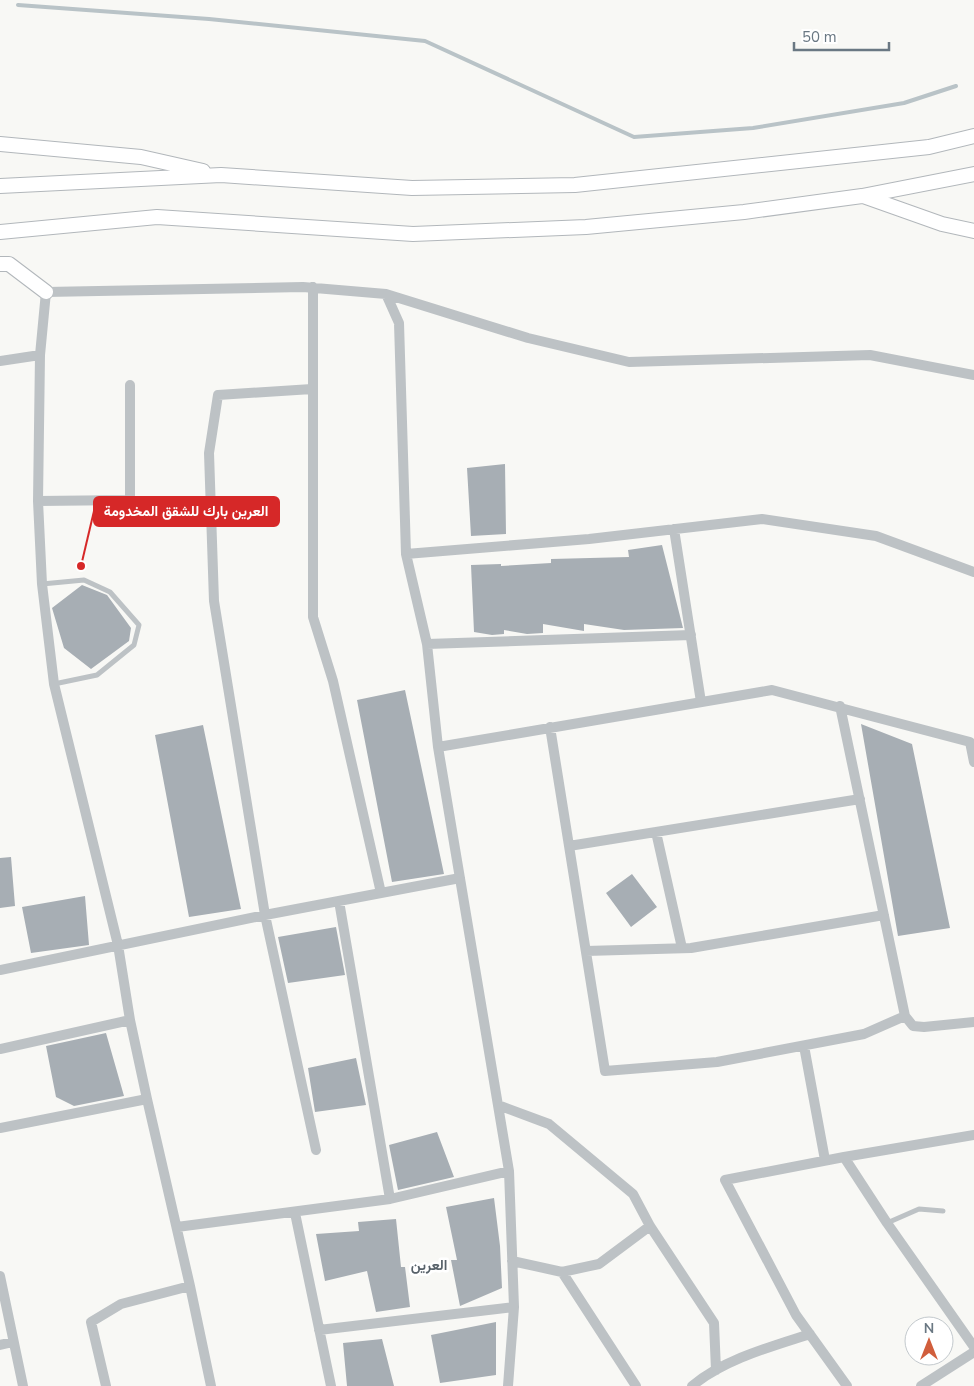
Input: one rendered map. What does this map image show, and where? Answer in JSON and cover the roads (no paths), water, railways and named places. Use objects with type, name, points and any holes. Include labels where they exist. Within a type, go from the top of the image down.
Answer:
[{"type":"main road","points":[[0,186],[221,175],[412,188],[575,185],[929,147],[974,136]]},
{"type":"main road","points":[[0,144],[141,157],[221,175]]},
{"type":"main road","points":[[0,232],[157,217],[413,234],[586,227],[744,212],[862,196],[974,174]]},
{"type":"main road","points":[[862,196],[942,224],[974,231]]},
{"type":"main road","points":[[0,264],[10,264],[46,292]]},
{"type":"street","points":[[312,288],[313,618],[333,680],[381,893]]},
{"type":"street","points":[[211,1386],[130,1020],[118,945],[54,684],[42,584],[38,500],[40,355],[46,292],[312,288],[386,294],[528,338],[629,362],[870,355],[974,375]]},
{"type":"street","points":[[386,294],[399,323],[406,554],[427,644],[438,747],[509,1171],[514,1307],[508,1386]]},
{"type":"street","points":[[0,361],[40,355]]},
{"type":"street","points":[[38,500],[130,500],[130,385]]},
{"type":"street","points":[[312,389],[218,394],[210,453],[214,601],[265,914],[316,1150]]},
{"type":"street","points":[[406,554],[590,539],[762,518],[876,536],[974,572]]},
{"type":"street","points":[[674,529],[701,702]]},
{"type":"street","points":[[427,644],[691,635]]},
{"type":"street","points":[[438,747],[772,690],[840,706],[970,742],[974,762]]},
{"type":"street","points":[[840,706],[905,1016],[913,1026],[924,1027],[974,1022]]},
{"type":"street","points":[[550,727],[605,1071],[717,1062],[864,1034],[905,1016]]},
{"type":"street","points":[[569,846],[860,799]]},
{"type":"street","points":[[656,832],[682,948]]},
{"type":"street","points":[[0,970],[265,914],[460,878]]},
{"type":"street","points":[[339,901],[390,1199]]},
{"type":"street","points":[[586,951],[682,948],[884,915]]},
{"type":"street","points":[[0,1049],[130,1020]]},
{"type":"street","points":[[804,1046],[825,1160]]},
{"type":"street","points":[[0,1128],[147,1099]]},
{"type":"street","points":[[498,1105],[549,1124],[633,1194],[650,1226],[714,1323],[716,1370]]},
{"type":"street","points":[[847,1386],[796,1315],[725,1180],[844,1156],[974,1135]]},
{"type":"street","points":[[844,1156],[887,1223],[972,1341]]},
{"type":"street","points":[[177,1227],[390,1199],[509,1171]]},
{"type":"street","points":[[295,1213],[331,1386]]},
{"type":"street","points":[[512,1261],[562,1272],[599,1264],[650,1226]]},
{"type":"street","points":[[562,1272],[636,1386]]},
{"type":"street","points":[[0,1276],[23,1386]]},
{"type":"street","points":[[106,1386],[91,1322],[121,1304],[190,1286]]},
{"type":"street","points":[[319,1330],[514,1307]]},
{"type":"street","points":[[692,1386],[716,1370],[750,1354],[810,1334]]},
{"type":"street","points":[[0,1345],[14,1342]]},
{"type":"street","points":[[921,1386],[974,1352]]},
{"type":"lane","points":[[42,584],[84,580],[110,592],[139,625],[134,645],[97,676],[54,684]]},
{"type":"lane","points":[[887,1223],[919,1208],[943,1211]]},
{"type":"waterway","points":[[18,5],[209,19],[425,41],[634,137],[753,128],[904,103],[956,86]]},
{"type":"place","name":"العرين بارك للشقق المخدومة","points":[[81,566]]},
{"type":"district","name":"العرين","points":[[429,1265]]}]
